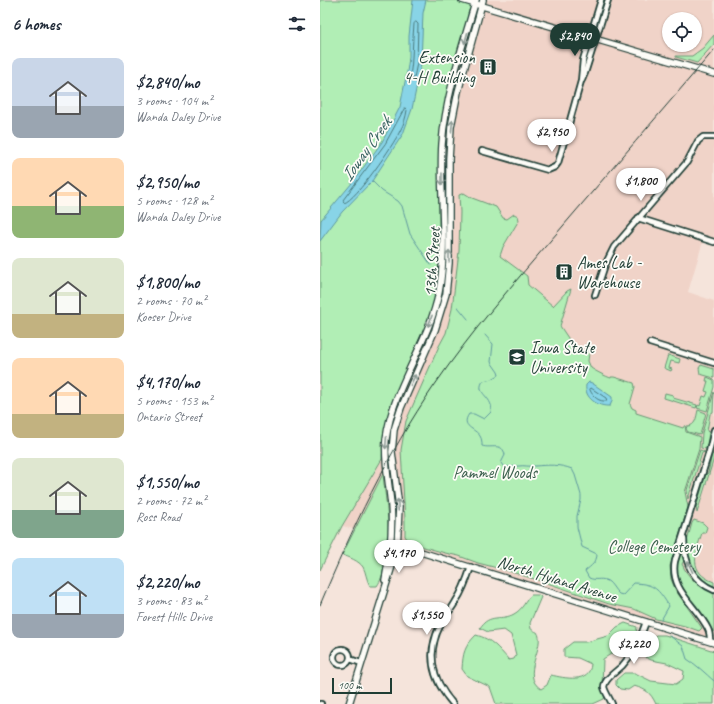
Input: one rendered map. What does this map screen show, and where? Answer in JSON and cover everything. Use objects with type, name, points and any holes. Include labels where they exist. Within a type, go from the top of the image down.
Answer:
[{"type":"main road","points":[[462,0],[482,3],[714,74]]},
{"type":"main road","name":"13th Street","points":[[382,598],[391,544],[392,516],[386,452],[388,428],[393,409],[432,317],[438,293],[442,263],[442,160],[444,127],[450,93],[476,2]]},
{"type":"main road","name":"13th Street","points":[[382,598],[394,564],[398,544],[399,507],[392,452],[394,430],[401,408],[435,330],[446,294],[449,263],[449,159],[451,127],[458,92],[482,3]]},
{"type":"main road","name":"North Hyland Avenue","points":[[391,544],[398,544],[712,642]]},
{"type":"main road","points":[[349,704],[382,598]]},
{"type":"street","points":[[482,151],[548,170],[556,167],[581,81],[583,60],[601,0]]},
{"type":"street","points":[[581,81],[585,73],[608,0]]},
{"type":"street","points":[[595,295],[611,252],[638,218],[687,162],[698,141],[703,136],[713,137]]},
{"type":"street","points":[[638,218],[714,242]]},
{"type":"street","points":[[650,343],[714,363]]},
{"type":"street","points":[[712,642],[708,629],[683,594],[675,577],[674,566],[712,446],[714,430]]},
{"type":"street","points":[[684,534],[685,557],[691,572],[701,583],[714,590]]},
{"type":"street","points":[[453,704],[436,679],[433,670],[432,652],[435,638],[440,626],[457,600],[471,567]]},
{"type":"street","points":[[612,704],[604,687],[605,684],[627,660],[638,642],[646,622]]},
{"type":"street","points":[[350,659],[362,663]]},
{"type":"shaded area","name":"Iowa State University","points":[[320,0],[714,0],[714,238],[712,244],[703,241],[688,292],[714,301],[714,643],[343,526],[320,570]]},
{"type":"green space","points":[[320,0],[462,0],[475,4],[469,10],[439,157],[439,262],[434,303],[427,324],[390,406],[384,433],[382,459],[342,526],[320,570]]},
{"type":"green space","points":[[714,35],[714,44],[697,63],[676,57],[692,56],[698,52],[702,52],[703,48]]},
{"type":"green space","name":"Pammel Woods","points":[[464,193],[472,198],[496,207],[503,218],[507,219],[514,214],[518,216],[519,220],[503,247],[500,256],[527,276],[528,285],[553,306],[567,291],[571,289],[560,326],[578,353],[584,352],[586,344],[590,345],[588,361],[591,368],[611,378],[614,377],[634,383],[635,387],[630,404],[632,408],[636,410],[636,413],[683,428],[685,425],[686,432],[700,437],[699,449],[685,492],[688,507],[670,566],[671,579],[676,591],[702,628],[699,631],[656,619],[634,609],[609,604],[505,570],[410,543],[405,536],[401,450],[406,421],[446,333],[452,309],[459,251],[459,195]]},
{"type":"green space","points":[[668,355],[680,359],[679,363],[671,361],[669,368],[672,369],[671,371],[664,368]]},
{"type":"green space","points":[[701,365],[714,369],[714,378],[700,374],[699,368]]},
{"type":"green space","points":[[707,377],[714,380],[714,387],[707,411],[697,408],[698,405],[700,406],[703,396],[706,397],[708,392],[705,391],[708,381],[706,381]]},
{"type":"green space","points":[[714,392],[713,412],[710,414],[706,449],[701,448],[702,433]]},
{"type":"green space","points":[[665,393],[673,395],[673,398],[697,405],[696,408],[664,398]]},
{"type":"green space","points":[[698,410],[706,413],[700,435],[688,432],[686,429],[687,426],[694,423]]},
{"type":"green space","points":[[700,450],[705,452],[702,453],[688,499],[687,490]]},
{"type":"green space","points":[[712,454],[714,454],[714,458],[697,513],[696,508],[706,474],[708,473]]},
{"type":"green space","points":[[383,474],[388,518],[387,551],[380,581],[377,586],[370,586],[361,565],[342,555]]},
{"type":"green space","points":[[694,520],[703,523],[707,527],[705,533],[702,533],[697,548],[697,568],[706,578],[714,582],[714,588],[700,579],[688,561],[686,545]]},
{"type":"green space","points":[[682,546],[685,559],[682,564],[688,574],[699,585],[714,593],[714,632],[686,596],[678,580],[676,566]]},
{"type":"green space","points":[[531,595],[539,595],[541,597],[530,623],[531,629],[537,632],[539,638],[532,676],[535,683],[541,689],[547,685],[551,675],[576,678],[586,675],[590,670],[591,664],[578,658],[564,657],[564,649],[573,642],[586,642],[608,636],[617,627],[625,623],[637,627],[637,631],[633,639],[620,655],[611,654],[603,659],[602,688],[605,696],[604,699],[593,704],[496,704],[490,687],[467,676],[462,669],[465,650],[476,635],[491,642],[509,660],[514,659],[516,655],[511,635],[504,630],[488,632],[480,628],[487,620],[514,614],[522,607]]},
{"type":"green space","points":[[656,635],[665,635],[714,651],[714,704],[656,704],[650,694],[642,689],[634,686],[628,690],[620,689],[616,685],[616,680],[624,673],[635,673],[651,681],[676,684],[683,679],[684,671],[667,663],[651,660],[645,657],[645,649],[647,644]]},
{"type":"water","name":"Ioway Creek","points":[[413,0],[426,0],[423,13],[421,63],[419,75],[412,109],[403,134],[372,181],[342,212],[320,241],[321,220],[352,183],[382,142],[400,107],[409,57],[409,36]]},
{"type":"water","points":[[589,382],[612,397],[610,406],[601,405],[590,398],[586,390],[586,385]]},
{"type":"waterway","points":[[372,181],[382,191],[398,201],[402,206],[410,234],[431,265]]},
{"type":"waterway","points":[[458,307],[468,319]]},
{"type":"waterway","points":[[485,335],[493,344],[491,362],[499,375],[492,379],[483,381],[481,385],[482,391],[490,402],[491,412],[484,419],[474,414],[469,414],[466,422],[467,425],[478,433],[482,440],[482,446],[499,447],[504,451],[505,455],[501,463],[503,466],[554,465],[572,469],[581,495],[577,516],[577,527],[582,547],[597,554],[595,562],[585,571],[589,578],[603,579],[611,584],[619,594],[623,595],[634,583],[655,588],[662,595],[669,606],[661,620]]},
{"type":"waterway","points":[[670,636],[683,646],[687,659],[698,666],[714,681]]},
{"type":"railway","points":[[320,605],[371,492],[401,438],[448,366],[509,289],[714,50]]},
{"type":"place","name":"Extension 4-H Building","points":[[488,67]]},
{"type":"place","name":"Ames Lab - Warehouse","points":[[564,272]]},
{"type":"place","name":"Iowa State University","points":[[517,357]]},
{"type":"park label","name":"College Cemetery","points":[[654,546]]}]
